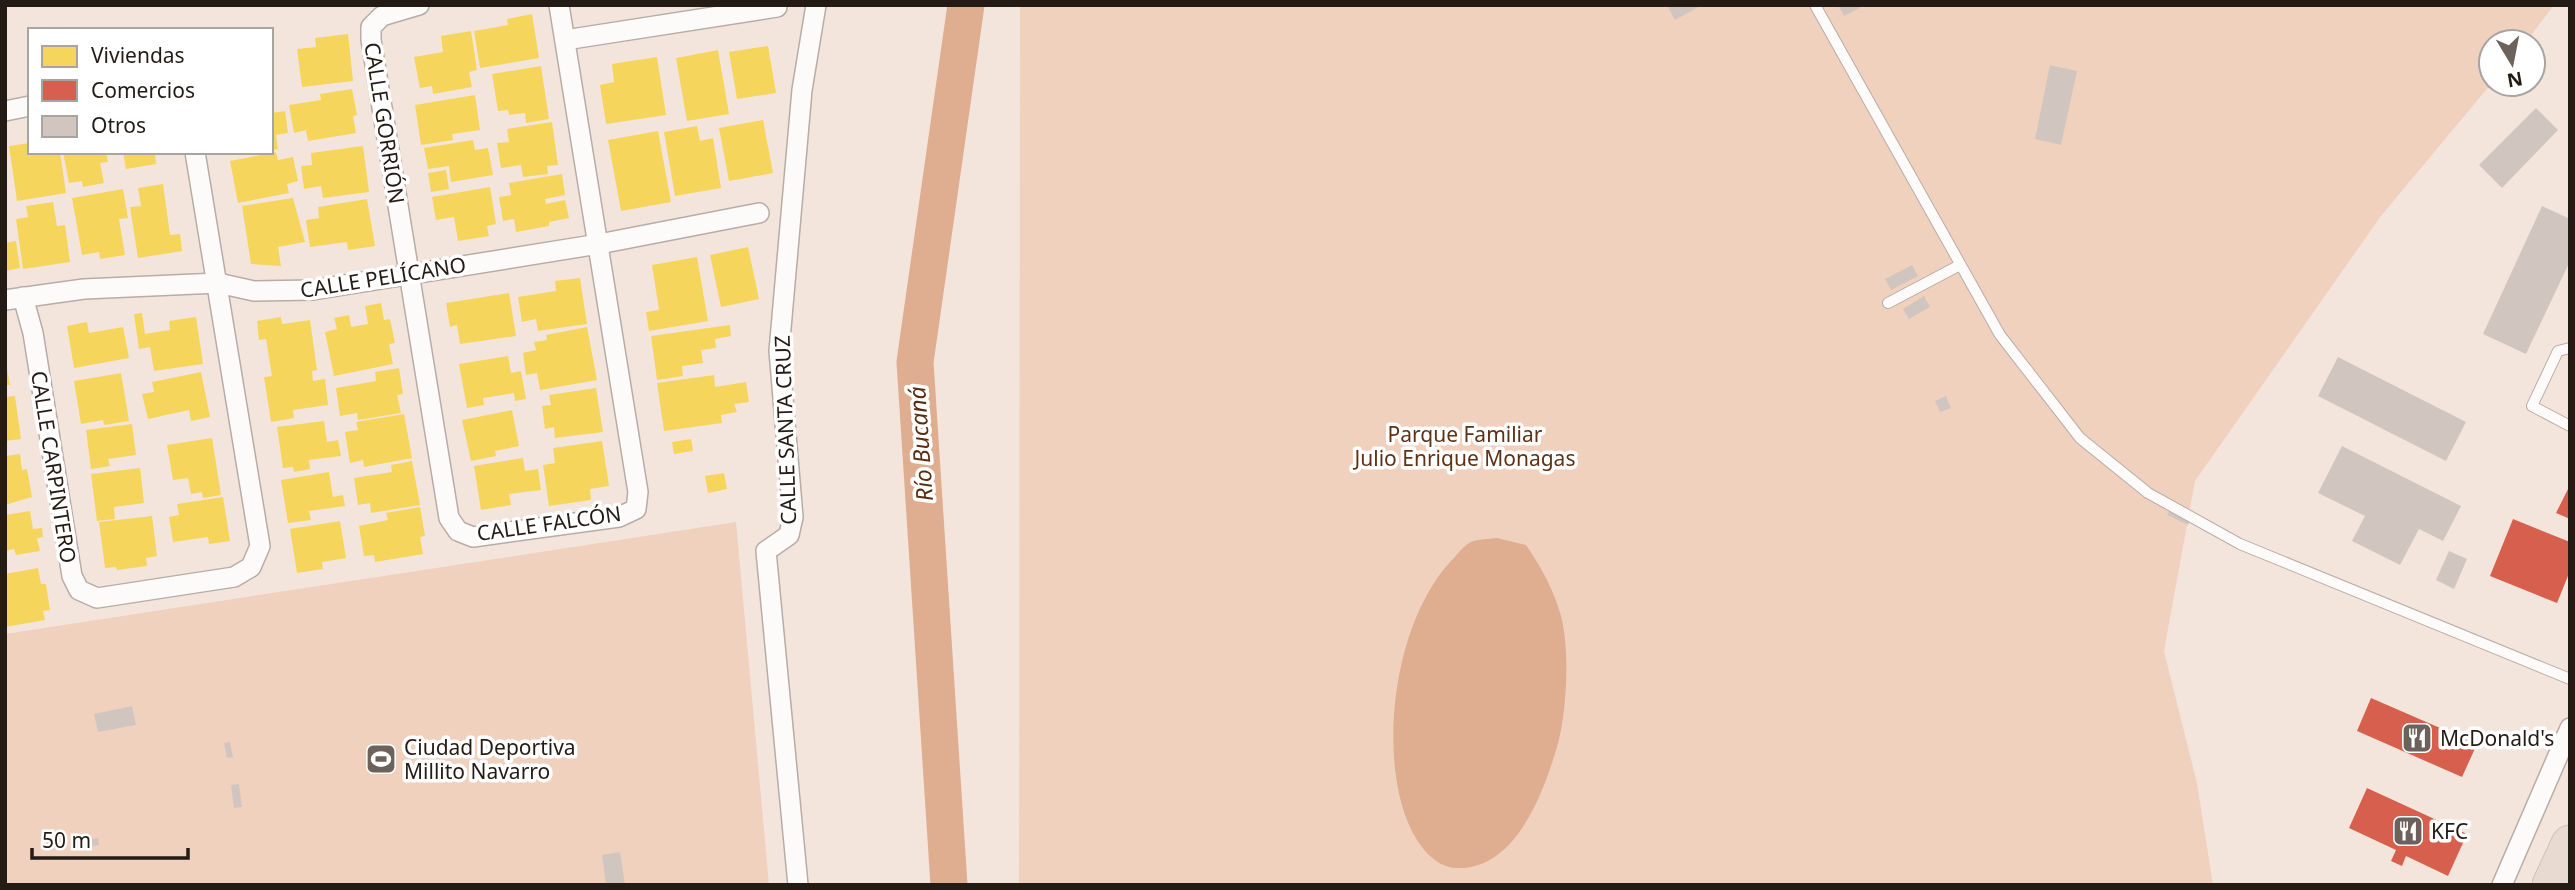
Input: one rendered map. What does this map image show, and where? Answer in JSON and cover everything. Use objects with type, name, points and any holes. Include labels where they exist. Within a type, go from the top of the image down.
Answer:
[{"type":"highway","points":[[2551,885],[2570,844]]},
{"type":"street","name":"CALLE GORRIÓN","points":[[409,273],[371,27],[382,16],[419,5]]},
{"type":"street","points":[[559,5],[599,244]]},
{"type":"street","name":"CALLE SANTA CRUZ","points":[[798,885],[766,551],[789,535],[793,517],[779,351],[802,90],[816,5]]},
{"type":"street","points":[[565,40],[776,7]]},
{"type":"street","points":[[5,111],[28,106]]},
{"type":"street","name":"CALLE CARPINTERO","points":[[14,298],[33,333],[72,576],[79,590],[97,598],[234,577],[251,567],[260,546],[195,154]]},
{"type":"street","name":"CALLE PELÍCANO","points":[[14,298],[84,289],[218,284],[254,291],[313,290],[599,244],[759,213]]},
{"type":"street","name":"CALLE FALCÓN","points":[[409,273],[449,518],[458,531],[473,537],[619,517],[636,509],[638,492],[599,244]]},
{"type":"street","points":[[2502,885],[2570,728]]},
{"type":"lane","points":[[1815,5],[2000,335],[2080,438],[2148,493],[2240,544],[2570,679]]},
{"type":"lane","points":[[1888,303],[1961,265]]},
{"type":"lane","points":[[2570,348],[2558,351],[2532,407],[2570,426]]},
{"type":"green space","name":"Parque Familiar Julio Enrique Monagas","points":[[1020,5],[2554,5],[2537,28],[2477,28],[2477,98],[2479,98],[2381,216],[2195,481],[2164,651],[2197,783],[2213,885],[1019,885]]},
{"type":"green space","name":"Ciudad Deportiva Millito Navarro","points":[[736,522],[769,885],[5,885],[5,634]]},
{"type":"shaded area","points":[[1497,538],[1526,545],[1555,597],[1566,646],[1563,717],[1557,747],[1544,786],[1524,826],[1495,857],[1477,865],[1448,867],[1433,858],[1420,844],[1407,820],[1398,790],[1394,721],[1398,684],[1417,615],[1433,585],[1468,543]]},
{"type":"building: Viviendas","points":[[532,14],[539,58],[480,68],[474,31],[508,25],[507,19]]},
{"type":"building: Viviendas","points":[[471,31],[477,70],[469,72],[472,87],[433,94],[432,86],[420,88],[414,57],[443,52],[441,36]]},
{"type":"building: Viviendas","points":[[348,34],[353,81],[302,87],[297,49],[316,47],[315,38]]},
{"type":"building: Viviendas","points":[[768,46],[776,93],[737,99],[729,52]]},
{"type":"building: Viviendas","points":[[718,50],[729,114],[687,121],[676,58]]},
{"type":"building: Viviendas","points":[[657,57],[666,115],[606,124],[600,85],[614,82],[612,64]]},
{"type":"building: Viviendas","points":[[541,66],[549,119],[526,123],[525,113],[509,115],[508,110],[498,111],[492,74]]},
{"type":"building: Viviendas","points":[[352,89],[357,115],[353,116],[356,133],[308,141],[306,130],[294,133],[289,105],[321,100],[320,94]]},
{"type":"building: Viviendas","points":[[475,95],[480,130],[452,134],[453,140],[421,145],[415,105]]},
{"type":"building: Viviendas","points":[[285,111],[288,133],[276,135],[278,149],[273,150],[273,113]]},
{"type":"building: Viviendas","points":[[763,120],[773,173],[729,181],[719,128]]},
{"type":"building: Viviendas","points":[[552,122],[558,165],[547,166],[548,174],[523,177],[521,165],[501,168],[497,143],[509,142],[507,129]]},
{"type":"building: Viviendas","points":[[697,126],[700,141],[713,138],[721,188],[675,196],[664,132]]},
{"type":"building: Viviendas","points":[[658,131],[671,202],[621,211],[608,140]]},
{"type":"building: Viviendas","points":[[473,140],[475,150],[488,148],[493,175],[451,182],[449,166],[428,169],[424,148]]},
{"type":"building: Viviendas","points":[[28,143],[28,154],[60,154],[66,193],[17,201],[9,146]]},
{"type":"building: Viviendas","points":[[363,146],[369,192],[323,198],[321,186],[304,189],[301,166],[312,165],[311,153]]},
{"type":"building: Viviendas","points":[[276,152],[278,160],[293,157],[298,181],[287,184],[289,193],[238,203],[230,161]]},
{"type":"building: Viviendas","points":[[63,154],[106,154],[108,162],[100,163],[104,183],[83,187],[82,181],[69,183]]},
{"type":"building: Viviendas","points":[[123,154],[155,154],[156,164],[126,169]]},
{"type":"building: Viviendas","points":[[446,170],[449,189],[431,192],[428,173]]},
{"type":"building: Viviendas","points":[[562,174],[565,195],[545,199],[546,204],[565,200],[569,218],[549,222],[549,226],[516,232],[514,219],[503,221],[499,197],[511,195],[509,183]]},
{"type":"building: Viviendas","points":[[163,184],[170,235],[180,234],[182,251],[138,258],[130,207],[141,206],[138,188]]},
{"type":"building: Viviendas","points":[[490,187],[496,224],[487,226],[489,236],[458,241],[454,217],[436,220],[432,197]]},
{"type":"building: Viviendas","points":[[123,189],[128,218],[119,219],[125,255],[100,259],[99,252],[82,255],[72,198]]},
{"type":"building: Viviendas","points":[[293,198],[305,242],[278,247],[281,266],[251,264],[242,206]]},
{"type":"building: Viviendas","points":[[367,199],[375,246],[348,250],[347,242],[310,247],[306,220],[319,218],[318,207]]},
{"type":"building: Viviendas","points":[[53,202],[57,226],[65,225],[70,262],[23,269],[16,219],[28,217],[26,206]]},
{"type":"building: Viviendas","points":[[16,241],[20,268],[5,271],[5,243]]},
{"type":"building: Viviendas","points":[[748,247],[759,299],[721,307],[710,255]]},
{"type":"building: Viviendas","points":[[697,257],[708,321],[649,331],[646,312],[659,310],[652,265]]},
{"type":"building: Viviendas","points":[[580,278],[587,324],[538,331],[536,319],[522,322],[518,297],[556,291],[555,281]]},
{"type":"building: Viviendas","points":[[509,293],[516,336],[460,344],[457,325],[450,327],[446,303]]},
{"type":"building: Viviendas","points":[[381,303],[384,320],[390,319],[395,343],[389,344],[393,364],[334,376],[325,332],[337,329],[334,318],[349,315],[351,327],[368,324],[365,306]]},
{"type":"building: Viviendas","points":[[142,313],[145,334],[170,330],[169,321],[196,317],[203,364],[154,371],[150,347],[139,349],[134,314]]},
{"type":"building: Viviendas","points":[[281,317],[282,324],[310,320],[317,370],[312,371],[313,381],[325,379],[328,405],[293,410],[294,418],[271,422],[264,377],[272,376],[266,339],[259,340],[257,321]]},
{"type":"building: Viviendas","points":[[87,322],[89,333],[123,327],[129,358],[74,368],[67,326]]},
{"type":"building: Viviendas","points":[[730,325],[731,336],[715,339],[716,348],[701,350],[703,363],[682,366],[683,376],[657,380],[651,336]]},
{"type":"building: Viviendas","points":[[587,327],[597,380],[540,390],[537,373],[526,375],[523,353],[536,350],[534,342],[547,340],[546,335]]},
{"type":"building: Viviendas","points":[[508,356],[511,373],[521,371],[526,399],[515,401],[514,393],[483,398],[484,405],[467,408],[459,364]]},
{"type":"building: Viviendas","points":[[5,358],[10,385],[5,385]]},
{"type":"building: Viviendas","points":[[399,368],[403,394],[397,395],[401,413],[358,420],[357,413],[340,416],[336,388],[376,381],[375,372]]},
{"type":"building: Viviendas","points":[[201,372],[210,417],[191,421],[189,410],[148,419],[142,394],[154,392],[152,382]]},
{"type":"building: Viviendas","points":[[121,373],[129,421],[104,425],[103,420],[81,424],[74,381]]},
{"type":"building: Viviendas","points":[[714,375],[715,387],[746,382],[749,402],[734,404],[737,412],[721,415],[722,423],[664,431],[657,383]]},
{"type":"building: Viviendas","points":[[596,388],[603,432],[555,438],[554,427],[545,429],[542,406],[551,405],[549,395]]},
{"type":"building: Viviendas","points":[[15,396],[21,439],[5,441],[5,397]]},
{"type":"building: Viviendas","points":[[512,410],[519,446],[495,451],[496,456],[471,461],[462,420]]},
{"type":"building: Viviendas","points":[[404,414],[412,458],[364,467],[363,460],[350,463],[345,432],[358,430],[356,422]]},
{"type":"building: Viviendas","points":[[324,421],[327,442],[338,440],[341,456],[309,460],[310,469],[294,472],[293,467],[283,468],[277,427]]},
{"type":"building: Viviendas","points":[[132,424],[136,455],[108,459],[110,466],[91,469],[86,430]]},
{"type":"building: Viviendas","points":[[212,438],[221,495],[203,498],[202,492],[191,494],[188,478],[173,480],[167,445]]},
{"type":"building: Viviendas","points":[[691,439],[693,451],[674,454],[672,442]]},
{"type":"building: Viviendas","points":[[602,441],[609,486],[590,489],[591,500],[549,506],[543,465],[555,463],[553,448]]},
{"type":"building: Viviendas","points":[[20,454],[22,470],[27,469],[32,497],[5,505],[5,456]]},
{"type":"building: Viviendas","points":[[523,458],[525,471],[538,469],[541,490],[509,494],[511,505],[481,510],[474,466]]},
{"type":"building: Viviendas","points":[[412,461],[420,505],[371,513],[370,503],[358,505],[354,478],[392,472],[391,465]]},
{"type":"building: Viviendas","points":[[140,468],[144,503],[114,507],[115,519],[97,521],[91,474]]},
{"type":"building: Viviendas","points":[[329,472],[333,497],[343,495],[345,506],[309,511],[311,520],[288,523],[281,480]]},
{"type":"building: Viviendas","points":[[724,473],[727,489],[708,493],[705,476]]},
{"type":"building: Viviendas","points":[[223,497],[230,541],[209,544],[208,537],[173,542],[169,517],[179,515],[177,504]]},
{"type":"building: Viviendas","points":[[420,507],[425,536],[420,537],[423,554],[375,562],[374,555],[364,556],[359,526],[388,520],[386,513]]},
{"type":"building: Viviendas","points":[[30,511],[33,529],[42,528],[43,537],[37,538],[40,551],[16,555],[14,549],[5,551],[5,515]]},
{"type":"building: Viviendas","points":[[152,516],[157,556],[146,558],[147,566],[117,570],[116,567],[105,568],[99,522]]},
{"type":"building: Viviendas","points":[[340,521],[346,558],[322,562],[323,569],[297,573],[290,529]]},
{"type":"building: Viviendas","points":[[38,568],[41,584],[46,584],[50,610],[43,611],[45,620],[5,627],[5,574]]},
{"type":"building: Comercios","points":[[2570,485],[2570,519],[2556,513]]},
{"type":"building: Comercios","points":[[2513,519],[2570,542],[2570,571],[2557,603],[2490,576]]},
{"type":"building: Comercios","name":"McDonald's","points":[[2371,698],[2477,744],[2462,777],[2357,731]]},
{"type":"building: Comercios","name":"KFC","points":[[2367,788],[2467,834],[2448,876],[2406,856],[2402,866],[2391,861],[2396,850],[2349,828]]},
{"type":"building: Otros","points":[[1667,5],[1702,5],[1675,20]]},
{"type":"building: Otros","points":[[1838,5],[1865,5],[1844,16]]},
{"type":"building: Otros","points":[[2050,65],[2077,71],[2061,145],[2035,139]]},
{"type":"building: Otros","points":[[2536,108],[2558,130],[2502,188],[2479,165]]},
{"type":"building: Otros","points":[[2542,206],[2570,219],[2570,261],[2526,354],[2483,334]]},
{"type":"building: Otros","points":[[1912,265],[1918,276],[1891,290],[1885,279]]},
{"type":"building: Otros","points":[[1924,296],[1930,307],[1909,319],[1903,309]]},
{"type":"building: Otros","points":[[2338,357],[2466,422],[2446,461],[2318,396]]},
{"type":"building: Otros","points":[[1946,396],[1951,408],[1940,412],[1935,401]]},
{"type":"building: Otros","points":[[2342,446],[2461,506],[2443,541],[2419,529],[2400,565],[2352,541],[2365,516],[2318,493]]},
{"type":"building: Otros","points":[[2170,509],[2190,519],[2188,525],[2167,515]]},
{"type":"building: Otros","points":[[2449,551],[2467,559],[2454,589],[2436,580]]},
{"type":"building: Otros","points":[[132,706],[136,725],[98,732],[94,714]]},
{"type":"building: Otros","points":[[230,742],[233,757],[227,758],[224,743]]},
{"type":"building: Otros","points":[[239,784],[242,807],[234,808],[231,785]]},
{"type":"building: Otros","points":[[98,838],[99,845],[87,847],[86,840]]},
{"type":"building: Otros","points":[[620,852],[625,885],[606,885],[602,855]]},
{"type":"waterway","name":"Río Bucaná","points":[[949,885],[915,362],[966,5]]},
{"type":"place","name":"McDonald's","points":[[2417,738]]},
{"type":"place","name":"Ciudad Deportiva Millito Navarro","points":[[381,759]]},
{"type":"place","name":"KFC","points":[[2408,831]]}]
